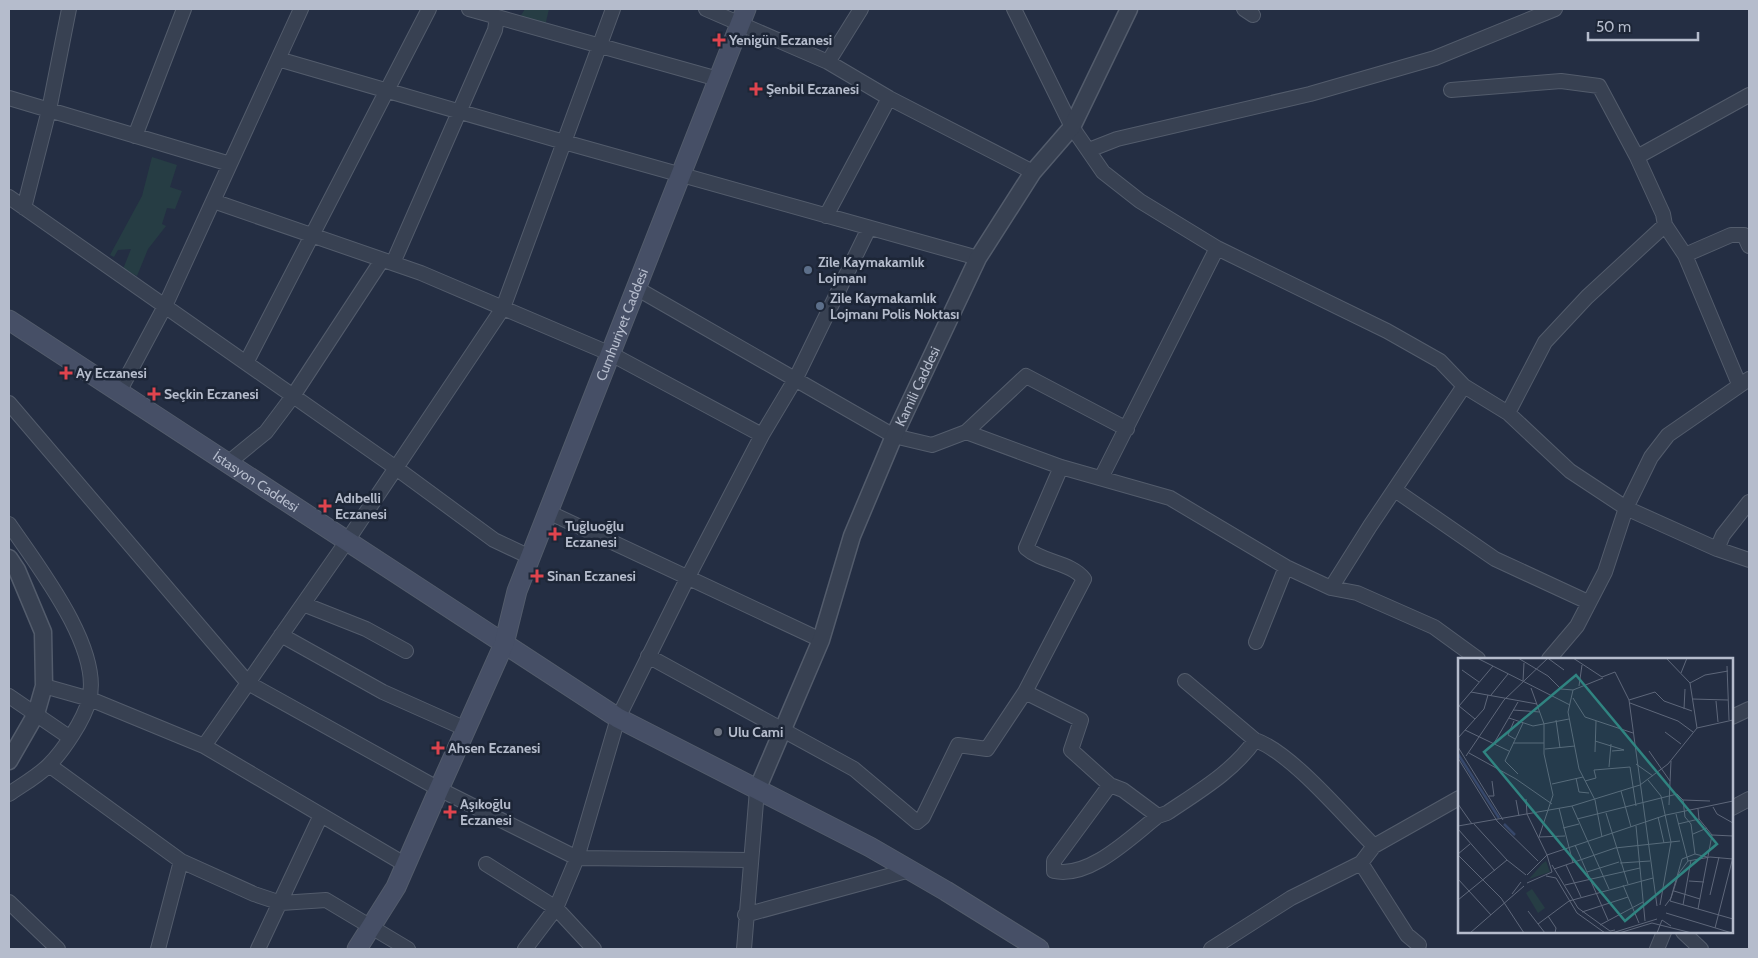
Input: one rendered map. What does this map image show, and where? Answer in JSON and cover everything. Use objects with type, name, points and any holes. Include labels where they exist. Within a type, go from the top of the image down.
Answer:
[{"type":"main road","name":"Cumhuriyet Caddesi","points":[[358,949],[396,887],[504,644],[516,591],[743,16]]},
{"type":"main road","name":"İstasyon Caddesi","points":[[9,320],[618,718],[910,870],[1039,949]]},
{"type":"street","points":[[24,208],[49,110],[69,9]]},
{"type":"street","points":[[135,136],[184,9]]},
{"type":"street","points":[[119,392],[165,306],[301,9]]},
{"type":"street","points":[[246,363],[388,91],[428,9]]},
{"type":"street","points":[[469,9],[600,44],[718,79]]},
{"type":"street","points":[[204,746],[347,541],[503,308],[613,9]]},
{"type":"street","points":[[706,9],[743,16],[828,62],[889,98],[1033,172]]},
{"type":"street","points":[[828,62],[861,9]]},
{"type":"street","points":[[1014,9],[1072,127],[1103,172],[1140,201],[1217,248],[1387,331],[1440,361],[1464,386],[1508,413],[1570,472],[1626,508],[1716,549],[1749,560]]},
{"type":"street","name":"Kamili Caddesi","points":[[757,790],[821,640],[852,536],[894,436],[978,258],[1033,172],[1072,127],[1130,9]]},
{"type":"street","points":[[1089,150],[1117,139],[1310,94],[1435,58],[1555,9]]},
{"type":"street","points":[[228,463],[266,432],[387,261],[459,112],[495,30],[497,17]]},
{"type":"street","points":[[278,59],[564,142],[978,258]]},
{"type":"street","points":[[1451,90],[1560,81],[1599,86],[1637,157],[1663,214],[1664,225],[1685,255],[1744,382],[1668,435],[1651,457],[1626,508],[1605,572],[1577,626],[1550,658]]},
{"type":"street","points":[[1637,157],[1749,95]]},
{"type":"street","points":[[9,98],[230,164]]},
{"type":"street","points":[[826,216],[889,98]]},
{"type":"street","points":[[9,197],[396,468],[494,540],[530,557]]},
{"type":"street","points":[[212,201],[421,273],[610,354],[762,435]]},
{"type":"street","points":[[1508,413],[1545,342],[1587,297],[1664,225]]},
{"type":"street","points":[[525,949],[556,908],[577,858],[618,718],[688,577],[762,435],[796,378],[869,228]]},
{"type":"street","points":[[1685,255],[1732,235],[1744,235],[1749,246]]},
{"type":"street","points":[[1101,478],[1217,248]]},
{"type":"street","points":[[636,288],[796,378],[894,436],[932,445],[966,432],[1026,376],[1127,429]]},
{"type":"street","points":[[1331,588],[1464,386]]},
{"type":"street","points":[[9,404],[248,683],[439,789],[577,858],[750,860]]},
{"type":"street","points":[[966,432],[1061,467],[1170,498],[1286,567],[1331,588],[1357,593],[1434,627],[1477,658]]},
{"type":"street","points":[[648,656],[854,769],[917,822],[922,817],[958,745],[987,749],[1025,692],[1084,579],[1078,572],[1036,557],[1026,548],[1061,467]]},
{"type":"street","points":[[1395,490],[1495,559],[1588,602]]},
{"type":"street","points":[[1716,549],[1723,534],[1749,502]]},
{"type":"street","points":[[548,512],[821,640]]},
{"type":"street","points":[[9,524],[52,585],[77,632],[89,661],[90,699],[81,719],[49,765],[9,794]]},
{"type":"street","points":[[9,558],[17,570],[43,632],[44,686],[36,714],[9,761]]},
{"type":"street","points":[[1256,642],[1286,567]]},
{"type":"street","points":[[303,604],[366,629],[406,651]]},
{"type":"street","points":[[281,635],[383,692],[466,729]]},
{"type":"street","points":[[1185,681],[1255,740],[1264,743],[1298,770],[1374,846]]},
{"type":"street","points":[[44,686],[90,699],[204,746],[406,865]]},
{"type":"street","points":[[1025,692],[1080,720],[1071,750],[1110,785],[1123,790],[1158,816]]},
{"type":"street","points":[[9,696],[69,737]]},
{"type":"street","points":[[1733,717],[1749,709]]},
{"type":"street","points":[[1110,785],[1054,861],[1054,871],[1062,873],[1096,863],[1158,816],[1167,814],[1214,781],[1247,752],[1255,740]]},
{"type":"street","points":[[49,765],[181,861],[254,894],[281,903],[326,900],[408,949]]},
{"type":"street","points":[[744,949],[757,790]]},
{"type":"street","points":[[1211,949],[1291,898],[1361,863],[1374,846],[1458,799]]},
{"type":"street","points":[[1733,807],[1749,799]]},
{"type":"street","points":[[258,949],[321,815]]},
{"type":"street","points":[[158,949],[181,861]]},
{"type":"street","points":[[1361,863],[1407,935],[1420,944]]},
{"type":"street","points":[[486,864],[556,908],[594,949]]},
{"type":"street","points":[[746,915],[910,870]]},
{"type":"street","points":[[9,902],[58,949]]},
{"type":"street","points":[[1658,949],[1664,933]]},
{"type":"street","points":[[1684,933],[1702,949]]},
{"type":"shaded area","points":[[525,9],[549,9],[545,26],[518,20]]},
{"type":"shaded area","points":[[152,157],[177,165],[170,187],[182,191],[175,209],[167,208],[162,224],[166,226],[148,249],[137,276],[123,269],[131,249],[118,250],[114,257],[110,255],[142,196]]},
{"type":"place","name":"Yenigün Eczanesi","points":[[719,40]]},
{"type":"place","name":"Şenbil Eczanesi","points":[[756,89]]},
{"type":"place","name":"Zile Kaymakamlık Lojmanı","points":[[808,270]]},
{"type":"place","name":"Zile Kaymakamlık Lojmanı Polis Noktası","points":[[820,306]]},
{"type":"place","name":"Ay Eczanesi","points":[[66,373]]},
{"type":"place","name":"Seçkin Eczanesi","points":[[154,394]]},
{"type":"place","name":"Adıbelli Eczanesi","points":[[325,506]]},
{"type":"place","name":"Tuğluoğlu Eczanesi","points":[[555,534]]},
{"type":"place","name":"Sinan Eczanesi","points":[[537,576]]},
{"type":"place","name":"Ulu Cami","points":[[718,732]]},
{"type":"place","name":"Ahsen Eczanesi","points":[[438,748]]},
{"type":"place","name":"Aşıkoğlu Eczanesi","points":[[450,812]]}]
